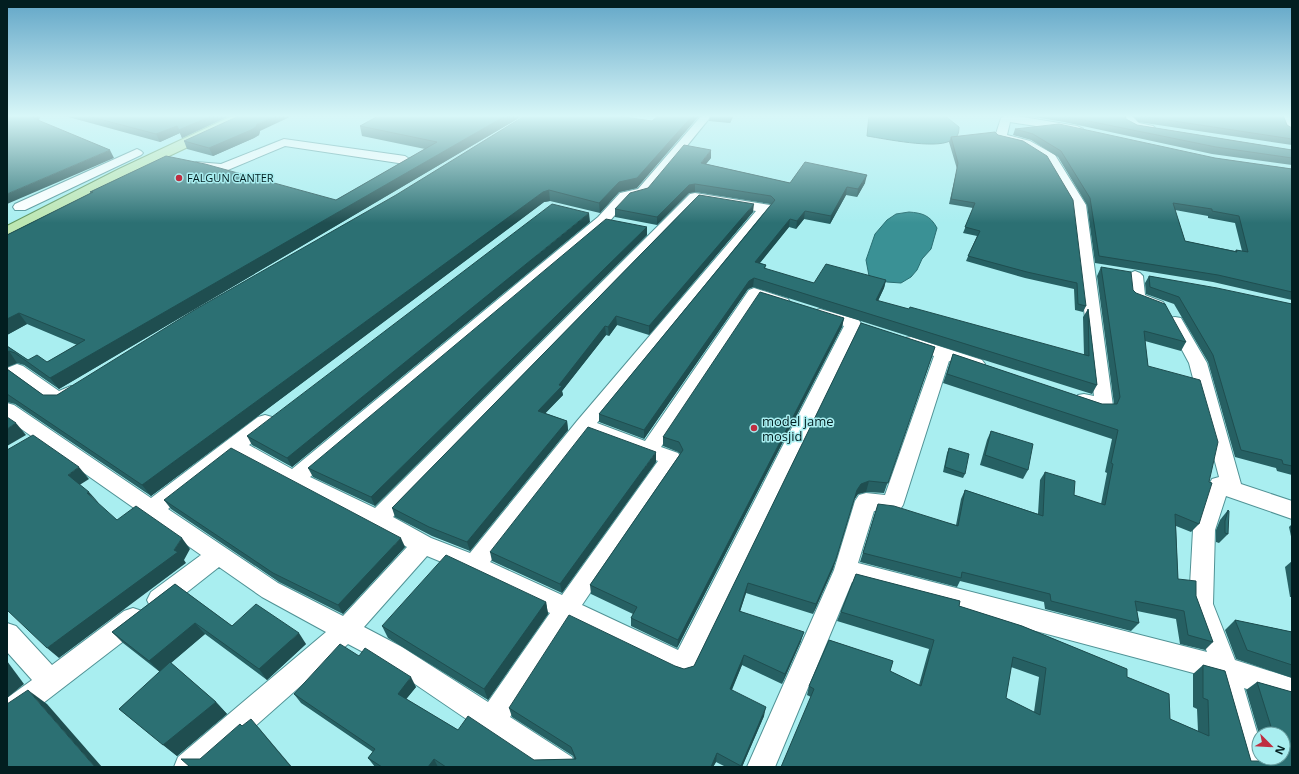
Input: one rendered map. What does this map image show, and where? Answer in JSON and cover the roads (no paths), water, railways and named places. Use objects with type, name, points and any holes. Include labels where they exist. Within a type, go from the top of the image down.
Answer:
[{"type":"main road","points":[[7,225],[26,209],[150,151]]},
{"type":"main road","points":[[7,233],[167,151]]},
{"type":"street","points":[[154,157],[204,168],[223,168],[263,151]]},
{"type":"street","points":[[345,151],[405,160]]},
{"type":"street","points":[[294,479],[603,220],[625,196],[642,192],[677,151]]},
{"type":"street","points":[[1040,151],[1051,158],[1079,205],[1104,406],[1067,394]]},
{"type":"street","points":[[7,201],[26,209],[137,153]]},
{"type":"street","points":[[378,519],[653,231],[695,197],[765,208],[584,426],[474,565]]},
{"type":"street","points":[[1088,268],[1104,271]]},
{"type":"street","points":[[1135,276],[1138,298],[1167,308],[1198,363],[1232,489]]},
{"type":"street","points":[[234,446],[294,479],[378,519],[423,545],[474,565],[684,665],[860,326],[754,293],[649,450]]},
{"type":"street","points":[[898,338],[987,367]]},
{"type":"street","points":[[761,767],[845,570],[866,501],[892,505],[943,353]]},
{"type":"street","points":[[7,376],[17,370],[59,400],[85,384]]},
{"type":"street","points":[[7,410],[35,441],[152,509],[270,590],[393,655],[562,767]]},
{"type":"street","points":[[152,509],[279,412]]},
{"type":"street","points":[[492,720],[566,609],[671,458],[584,426]]},
{"type":"street","points":[[1252,767],[1226,669],[1201,604],[1204,530],[1219,485],[1292,510]]},
{"type":"street","points":[[188,767],[346,630],[423,545]]},
{"type":"street","points":[[7,715],[218,554]]},
{"type":"street","points":[[845,570],[1226,669],[1292,691]]},
{"type":"street","points":[[7,634],[51,682]]},
{"type":"water","points":[[909,212],[918,213],[928,217],[937,228],[931,249],[922,259],[917,270],[911,277],[901,283],[887,282],[869,276],[866,260],[875,234],[887,220],[896,214]]},
{"type":"place","name":"FALGUN CANTER","points":[[179,178]]},
{"type":"place","name":"model jame mosjid","points":[[754,428]]}]
